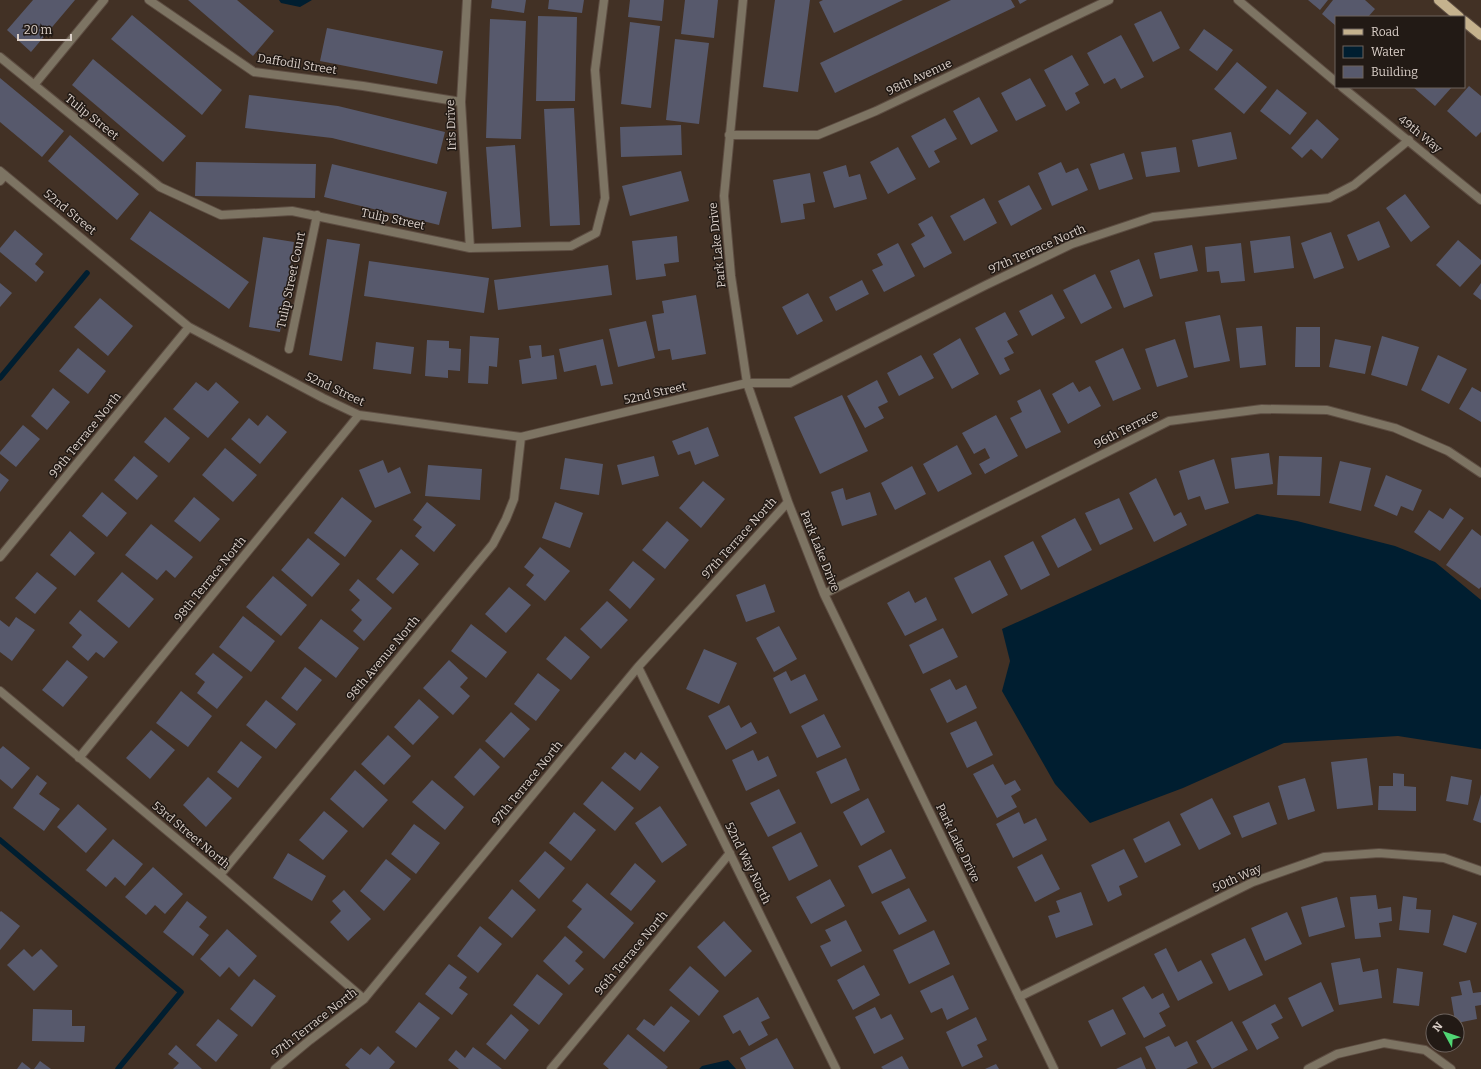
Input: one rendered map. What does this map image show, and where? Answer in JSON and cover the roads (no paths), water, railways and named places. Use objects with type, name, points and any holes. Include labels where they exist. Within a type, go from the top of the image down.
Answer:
[{"type":"main road","points":[[1439,0],[1458,16]]},
{"type":"main road","points":[[1465,22],[1481,35]]},
{"type":"street","points":[[34,85],[104,0]]},
{"type":"street","name":"Daffodil Street","points":[[149,0],[254,72],[363,86],[461,102]]},
{"type":"street","name":"Iris Drive","points":[[467,0],[461,102],[470,248]]},
{"type":"street","name":"Tulip Street","points":[[0,57],[160,188],[221,215],[292,211],[470,248],[571,246],[596,233],[605,198],[595,70],[604,0]]},
{"type":"street","name":"Park Lake Drive","points":[[743,0],[728,136],[724,196],[731,276],[747,383],[788,502],[824,594],[1054,1069]]},
{"type":"street","name":"98th Avenue","points":[[728,136],[818,135],[876,111],[1109,0]]},
{"type":"street","points":[[1238,0],[1335,81]]},
{"type":"street","name":"49th Way","points":[[1343,88],[1481,200]]},
{"type":"street","name":"97th Terrace North","points":[[747,383],[790,383],[986,285],[1072,244],[1153,217],[1329,198],[1354,185],[1409,140]]},
{"type":"street","name":"52nd Street","points":[[2,176],[189,328],[359,416],[521,436],[747,383]]},
{"type":"street","name":"Tulip Street Court","points":[[289,350],[317,215]]},
{"type":"street","name":"99th Terrace North","points":[[0,557],[189,328]]},
{"type":"street","name":"96th Terrace","points":[[824,594],[1169,421],[1262,409],[1327,410],[1395,428],[1448,451],[1481,473]]},
{"type":"street","name":"98th Terrace North","points":[[79,758],[359,416]]},
{"type":"street","name":"98th Avenue North","points":[[220,875],[493,544],[506,519],[514,499],[521,436]]},
{"type":"street","name":"97th Terrace North","points":[[277,1068],[364,1000],[638,667],[788,502]]},
{"type":"street","name":"52nd Way North","points":[[638,667],[836,1069]]},
{"type":"street","name":"53rd Street North","points":[[0,691],[220,875],[364,1000]]},
{"type":"street","name":"96th Terrace North","points":[[551,1069],[730,853]]},
{"type":"street","name":"50th Way","points":[[1019,997],[1253,882],[1324,857],[1379,853],[1444,858],[1481,871]]},
{"type":"street","points":[[1308,1069],[1337,1054],[1384,1043],[1425,1050],[1451,1069]]},
{"type":"water","points":[[279,0],[312,0],[300,7],[281,3]]},
{"type":"water","points":[[1257,514],[1297,521],[1395,546],[1435,562],[1481,600],[1481,749],[1398,736],[1284,743],[1183,788],[1090,823],[1055,784],[1002,691],[1010,661],[1002,629]]},
{"type":"water","points":[[728,1060],[736,1069],[699,1069],[702,1066]]},
{"type":"waterway","points":[[0,378],[87,273]]},
{"type":"waterway","points":[[0,840],[181,992],[118,1069]]}]
